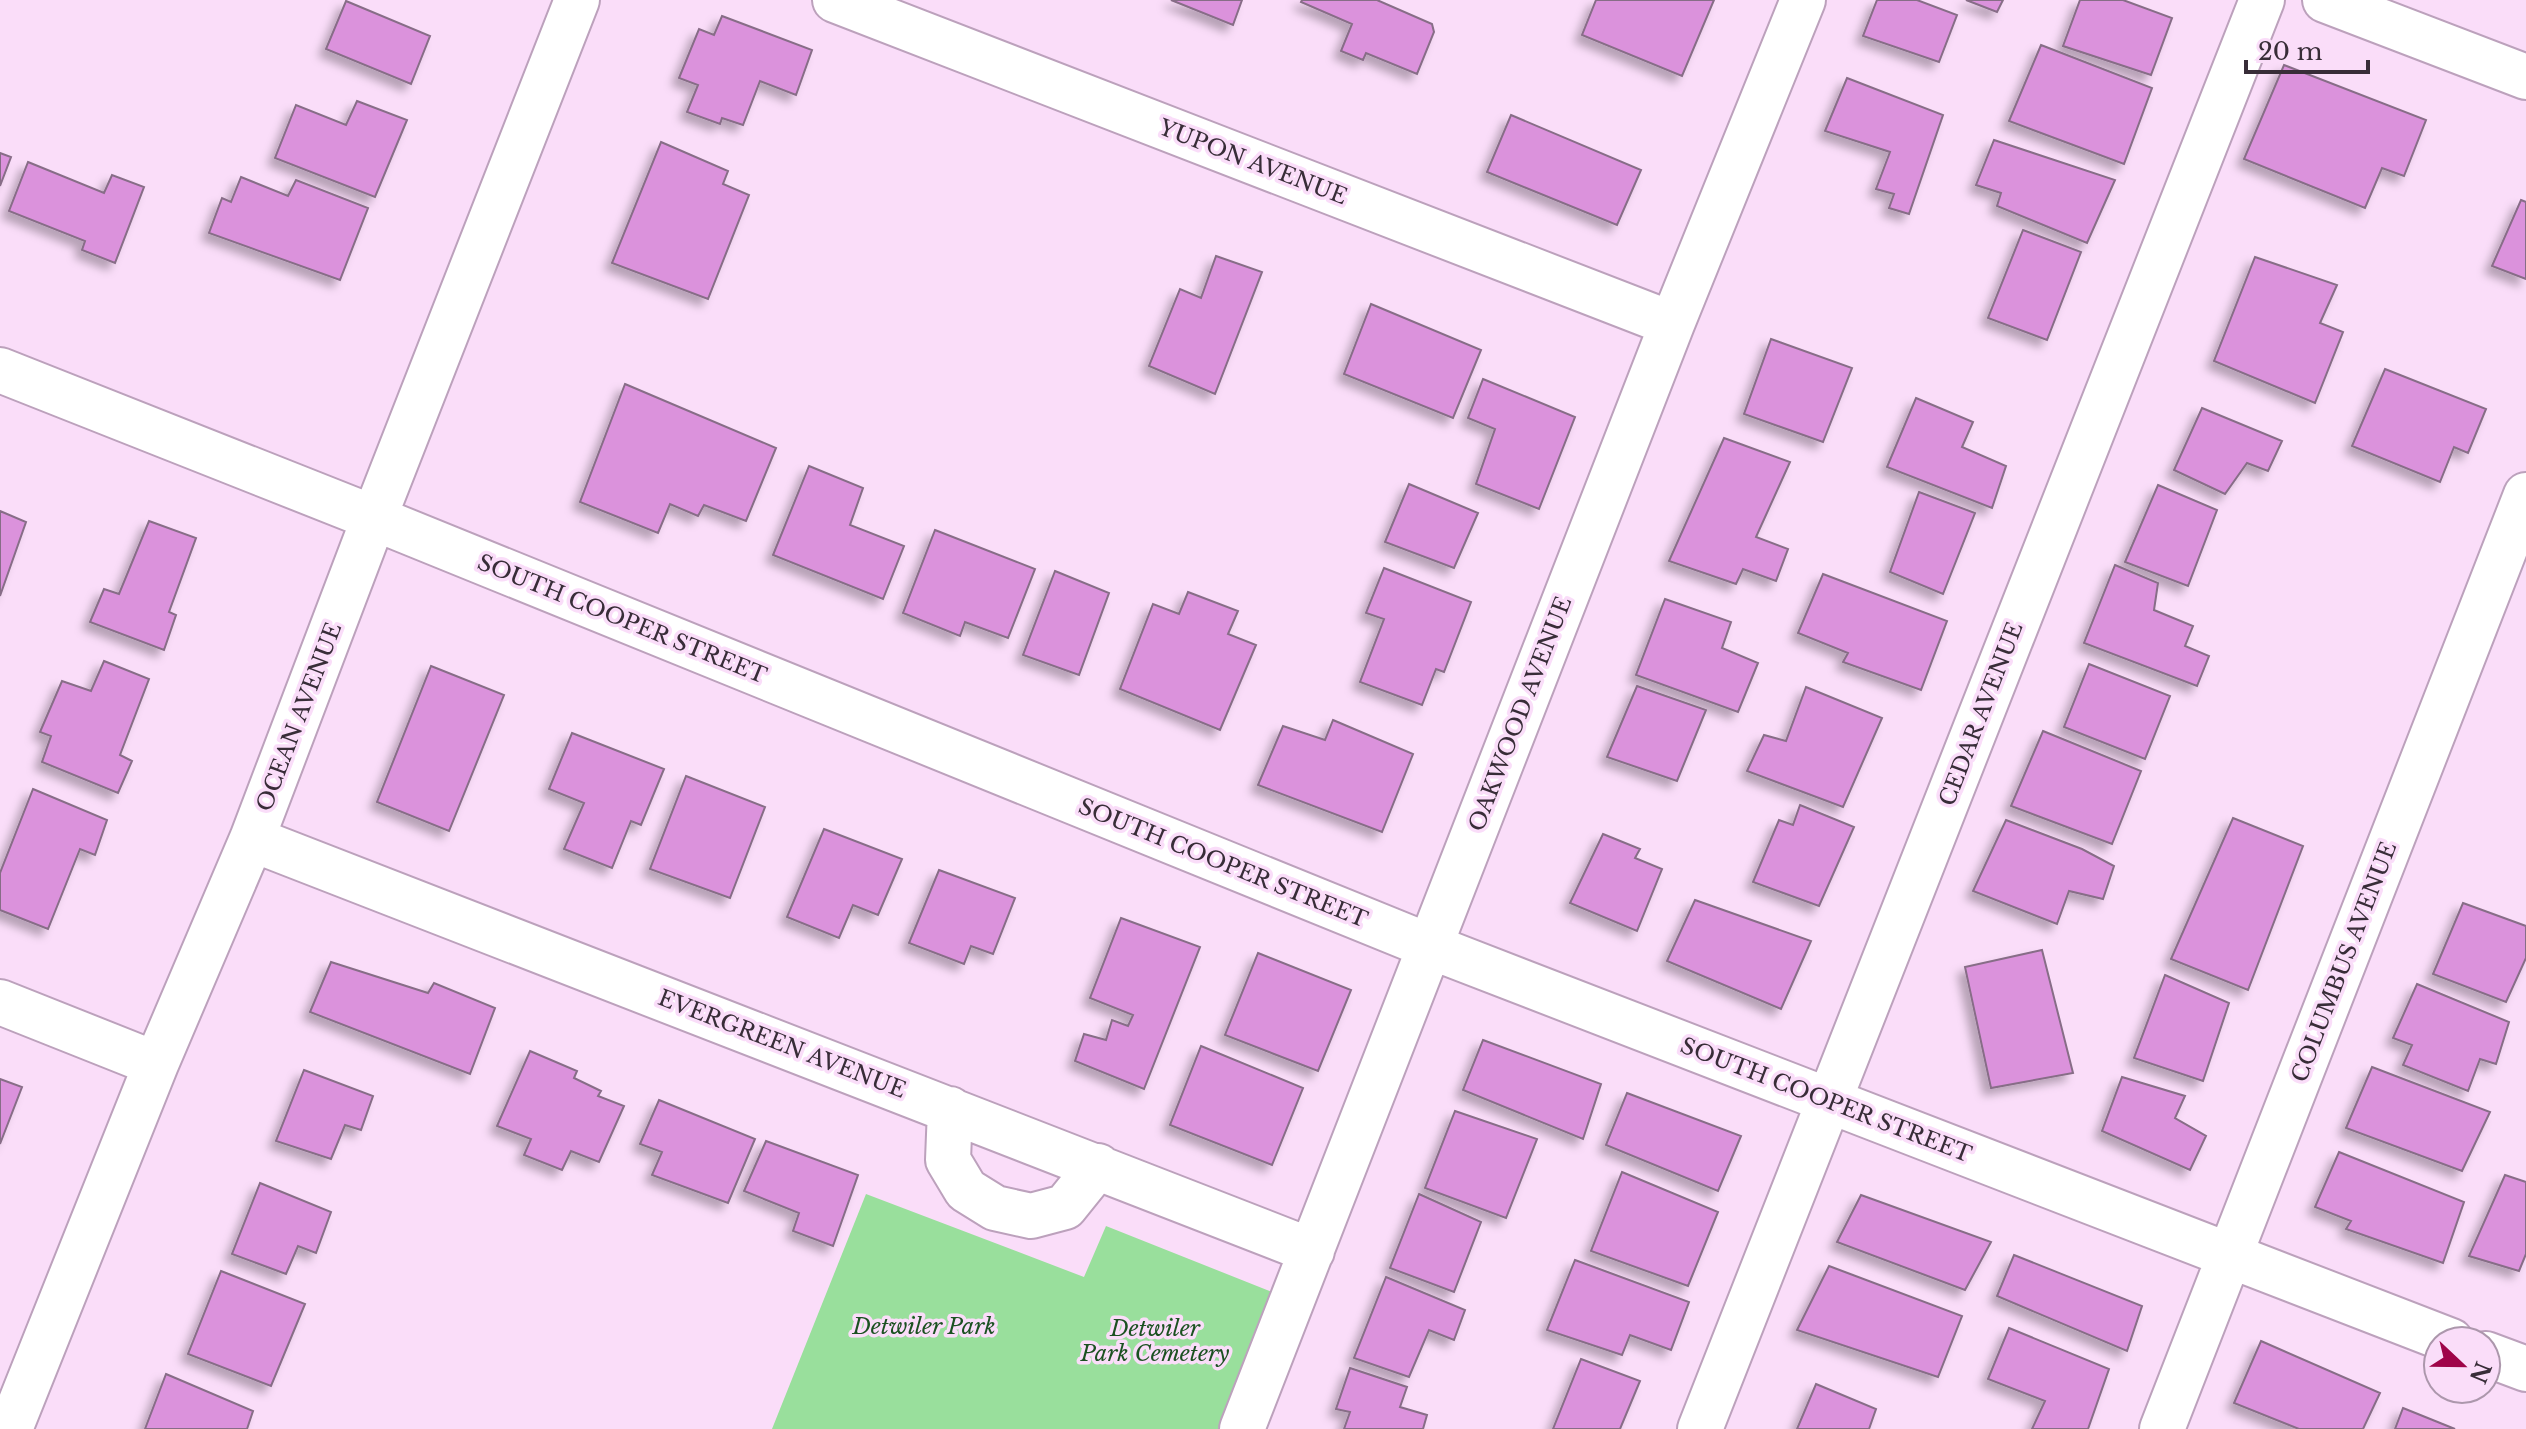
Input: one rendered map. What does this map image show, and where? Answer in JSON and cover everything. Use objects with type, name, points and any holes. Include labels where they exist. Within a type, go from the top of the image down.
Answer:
[{"type":"street","name":"OCEAN AVENUE","points":[[10,1429],[156,1064],[252,839],[577,0]]},
{"type":"street","name":"YUPON AVENUE","points":[[835,0],[1672,324]]},
{"type":"street","name":"OAKWOOD AVENUE","points":[[1242,1429],[1672,324],[1803,0]]},
{"type":"street","name":"CEDAR AVENUE","points":[[1700,1429],[2262,0]]},
{"type":"street","points":[[2336,2],[2526,77]]},
{"type":"street","name":"SOUTH COOPER STREET","points":[[0,370],[374,518],[1429,946],[2422,1330]]},
{"type":"street","name":"COLUMBUS AVENUE","points":[[2162,1429],[2526,495]]},
{"type":"street","name":"EVERGREEN AVENUE","points":[[252,839],[1312,1251]]},
{"type":"street","points":[[0,1002],[156,1064]]},
{"type":"street","points":[[950,1109],[948,1160],[966,1190],[995,1208],[1031,1216],[1065,1207],[1098,1166]]},
{"type":"street","points":[[2502,1360],[2526,1369]]},
{"type":"green space","points":[[866,1194],[1084,1277],[1106,1226],[1272,1292],[1218,1429],[772,1429]]},
{"type":"building","points":[[1171,0],[1242,0],[1233,25]]},
{"type":"building","points":[[1302,0],[1377,0],[1432,24],[1434,32],[1417,74],[1366,53],[1363,60],[1341,51],[1352,24]]},
{"type":"building","points":[[1596,0],[1714,0],[1682,76],[1582,35]]},
{"type":"building","points":[[1877,0],[1917,0],[1957,15],[1939,62],[1863,36]]},
{"type":"building","points":[[1966,0],[2003,0],[1997,12]]},
{"type":"building","points":[[2080,0],[2123,0],[2172,18],[2151,75],[2063,46]]},
{"type":"building","points":[[346,1],[430,36],[411,84],[326,49]]},
{"type":"building","points":[[722,16],[812,50],[796,95],[760,81],[743,125],[722,118],[720,124],[687,112],[698,85],[679,78],[699,29],[714,35]]},
{"type":"building","points":[[2041,45],[2152,88],[2124,164],[2009,121]]},
{"type":"building","points":[[2284,65],[2426,120],[2404,176],[2382,168],[2365,208],[2244,159]]},
{"type":"building","points":[[1847,78],[1943,115],[1909,214],[1889,208],[1894,194],[1876,189],[1890,152],[1825,131]]},
{"type":"building","points":[[357,101],[407,120],[375,197],[275,158],[296,105],[346,125]]},
{"type":"building","points":[[1511,115],[1641,170],[1617,225],[1487,172]]},
{"type":"building","points":[[1994,140],[2115,180],[2087,243],[1997,206],[2001,193],[1976,185]]},
{"type":"building","points":[[661,142],[728,171],[723,184],[749,195],[708,299],[612,263]]},
{"type":"building","points":[[0,153],[11,157],[0,186]]},
{"type":"building","points":[[28,162],[104,193],[112,175],[144,187],[115,263],[82,250],[85,241],[9,211]]},
{"type":"building","points":[[241,177],[288,196],[296,180],[368,208],[340,280],[209,233],[222,198],[231,202]]},
{"type":"building","points":[[2521,200],[2526,202],[2526,279],[2492,266]]},
{"type":"building","points":[[2023,230],[2081,252],[2047,340],[1988,318]]},
{"type":"building","points":[[1216,256],[1262,272],[1215,394],[1149,366],[1180,289],[1201,298]]},
{"type":"building","points":[[2255,257],[2337,285],[2320,323],[2343,332],[2315,403],[2214,361]]},
{"type":"building","points":[[1371,304],[1481,350],[1453,418],[1344,374]]},
{"type":"building","points":[[1771,339],[1852,368],[1823,442],[1744,414]]},
{"type":"building","points":[[2385,369],[2486,409],[2468,453],[2454,447],[2440,482],[2352,446]]},
{"type":"building","points":[[1483,379],[1575,417],[1539,509],[1476,484],[1495,429],[1468,418]]},
{"type":"building","points":[[625,384],[776,448],[746,521],[704,505],[698,516],[670,504],[658,533],[580,502]]},
{"type":"building","points":[[1916,398],[1973,422],[1962,447],[2006,466],[1992,508],[1887,467]]},
{"type":"building","points":[[2202,408],[2282,441],[2268,471],[2247,463],[2225,494],[2174,470]]},
{"type":"building","points":[[1724,438],[1790,462],[1756,537],[1788,549],[1776,581],[1743,569],[1736,584],[1669,561]]},
{"type":"building","points":[[809,466],[863,488],[850,525],[904,546],[883,599],[773,555]]},
{"type":"building","points":[[1409,484],[1478,513],[1454,568],[1385,542]]},
{"type":"building","points":[[2158,485],[2217,510],[2188,586],[2125,562]]},
{"type":"building","points":[[1919,492],[1975,513],[1943,594],[1890,572]]},
{"type":"building","points":[[0,511],[26,522],[0,596]]},
{"type":"building","points":[[149,521],[196,538],[169,612],[176,615],[164,650],[90,622],[104,589],[119,594]]},
{"type":"building","points":[[935,530],[1035,569],[1008,638],[965,622],[960,636],[903,613]]},
{"type":"building","points":[[2115,565],[2158,583],[2154,610],[2193,626],[2185,646],[2209,656],[2197,686],[2084,643]]},
{"type":"building","points":[[1384,568],[1471,602],[1444,672],[1436,669],[1422,705],[1360,682],[1384,619],[1366,613]]},
{"type":"building","points":[[1055,571],[1109,593],[1079,675],[1023,655]]},
{"type":"building","points":[[1823,574],[1947,621],[1921,690],[1843,662],[1848,653],[1798,633]]},
{"type":"building","points":[[1188,592],[1238,611],[1228,634],[1256,645],[1220,730],[1120,689],[1153,604],[1179,614]]},
{"type":"building","points":[[1665,599],[1731,622],[1722,648],[1758,663],[1738,712],[1636,675]]},
{"type":"building","points":[[104,661],[149,679],[120,755],[132,761],[118,793],[42,762],[51,736],[40,732],[62,681],[91,691]]},
{"type":"building","points":[[2089,664],[2170,696],[2145,759],[2064,727]]},
{"type":"building","points":[[431,666],[504,695],[449,831],[377,802]]},
{"type":"building","points":[[1637,686],[1706,710],[1677,781],[1607,757]]},
{"type":"building","points":[[1806,687],[1882,718],[1843,807],[1747,771],[1764,735],[1786,741]]},
{"type":"building","points":[[1333,720],[1413,754],[1382,832],[1258,785],[1283,726],[1325,740]]},
{"type":"building","points":[[2043,731],[2141,771],[2112,844],[2011,806]]},
{"type":"building","points":[[572,733],[664,769],[641,825],[631,821],[612,868],[564,849],[584,803],[549,789]]},
{"type":"building","points":[[686,776],[765,807],[730,898],[650,869]]},
{"type":"building","points":[[33,789],[107,820],[95,855],[80,849],[48,929],[0,910],[0,873]]},
{"type":"building","points":[[1800,805],[1854,827],[1819,906],[1753,882],[1779,820],[1793,825]]},
{"type":"building","points":[[2233,818],[2303,846],[2248,990],[2171,959]]},
{"type":"building","points":[[2006,820],[2082,849],[2114,866],[2103,899],[2069,891],[2057,924],[1973,891]]},
{"type":"building","points":[[824,829],[902,859],[878,915],[853,905],[839,938],[787,917]]},
{"type":"building","points":[[1603,834],[1640,849],[1635,858],[1662,869],[1637,931],[1570,903]]},
{"type":"building","points":[[939,870],[1015,898],[993,954],[971,946],[964,964],[909,943]]},
{"type":"building","points":[[1695,900],[1811,941],[1781,1009],[1667,961]]},
{"type":"building","points":[[2463,903],[2526,926],[2526,958],[2506,1002],[2433,974]]},
{"type":"building","points":[[1121,918],[1200,947],[1144,1089],[1075,1061],[1084,1034],[1106,1040],[1112,1020],[1128,1026],[1133,1015],[1090,998]]},
{"type":"building","points":[[2042,950],[2073,1073],[1991,1088],[1965,967]]},
{"type":"building","points":[[1258,953],[1351,990],[1318,1071],[1225,1035]]},
{"type":"building","points":[[331,962],[428,993],[434,983],[495,1008],[470,1074],[310,1012]]},
{"type":"building","points":[[2165,975],[2229,1003],[2203,1081],[2134,1058]]},
{"type":"building","points":[[2417,984],[2509,1022],[2496,1064],[2480,1059],[2468,1091],[2403,1065],[2412,1045],[2393,1038]]},
{"type":"building","points":[[1483,1040],[1601,1084],[1583,1139],[1463,1090]]},
{"type":"building","points":[[1201,1046],[1303,1088],[1272,1165],[1170,1125]]},
{"type":"building","points":[[530,1051],[577,1071],[574,1078],[601,1091],[598,1096],[624,1106],[599,1162],[571,1151],[562,1170],[524,1155],[531,1139],[497,1126]]},
{"type":"building","points":[[2372,1067],[2490,1112],[2462,1171],[2346,1128]]},
{"type":"building","points":[[304,1070],[373,1096],[361,1130],[345,1125],[331,1159],[276,1141]]},
{"type":"building","points":[[2122,1077],[2185,1096],[2175,1118],[2206,1136],[2190,1170],[2102,1131]]},
{"type":"building","points":[[0,1079],[22,1087],[0,1144]]},
{"type":"building","points":[[1627,1093],[1741,1136],[1718,1191],[1606,1145]]},
{"type":"building","points":[[659,1100],[755,1139],[728,1203],[652,1175],[662,1152],[640,1144]]},
{"type":"building","points":[[1455,1111],[1537,1139],[1506,1218],[1425,1188]]},
{"type":"building","points":[[766,1141],[858,1175],[833,1246],[793,1231],[799,1213],[744,1191]]},
{"type":"building","points":[[2339,1152],[2464,1202],[2443,1263],[2346,1229],[2351,1221],[2315,1207]]},
{"type":"building","points":[[1622,1172],[1718,1212],[1688,1286],[1591,1251]]},
{"type":"building","points":[[2505,1175],[2526,1182],[2526,1254],[2519,1271],[2469,1256]]},
{"type":"building","points":[[260,1183],[331,1212],[316,1253],[298,1246],[286,1274],[232,1254]]},
{"type":"building","points":[[1419,1194],[1481,1222],[1454,1292],[1390,1268]]},
{"type":"building","points":[[1861,1195],[1991,1242],[1965,1290],[1837,1242]]},
{"type":"building","points":[[2014,1255],[2142,1306],[2127,1351],[1997,1296]]},
{"type":"building","points":[[1575,1260],[1689,1302],[1671,1350],[1630,1335],[1622,1355],[1547,1330]]},
{"type":"building","points":[[1829,1266],[1962,1316],[1938,1377],[1797,1330]]},
{"type":"building","points":[[221,1271],[305,1304],[271,1386],[188,1354]]},
{"type":"building","points":[[1386,1277],[1465,1310],[1454,1340],[1429,1330],[1409,1377],[1354,1358]]},
{"type":"building","points":[[2009,1328],[2109,1369],[2088,1429],[2032,1429],[2045,1401],[1988,1379]]},
{"type":"building","points":[[2261,1341],[2380,1393],[2363,1429],[2299,1429],[2234,1403]]},
{"type":"building","points":[[1581,1359],[1640,1381],[1620,1429],[1553,1429]]},
{"type":"building","points":[[1350,1368],[1407,1387],[1400,1407],[1427,1415],[1423,1429],[1344,1429],[1350,1412],[1336,1409]]},
{"type":"building","points":[[166,1374],[253,1411],[247,1429],[145,1429]]},
{"type":"building","points":[[1816,1384],[1876,1409],[1869,1429],[1797,1429]]},
{"type":"building","points":[[2403,1408],[2455,1429],[2395,1429]]},
{"type":"park label","name":"Detwiler Park","points":[[924,1326]]},
{"type":"park label","name":"Detwiler Park Cemetery","points":[[1155,1340]]}]
